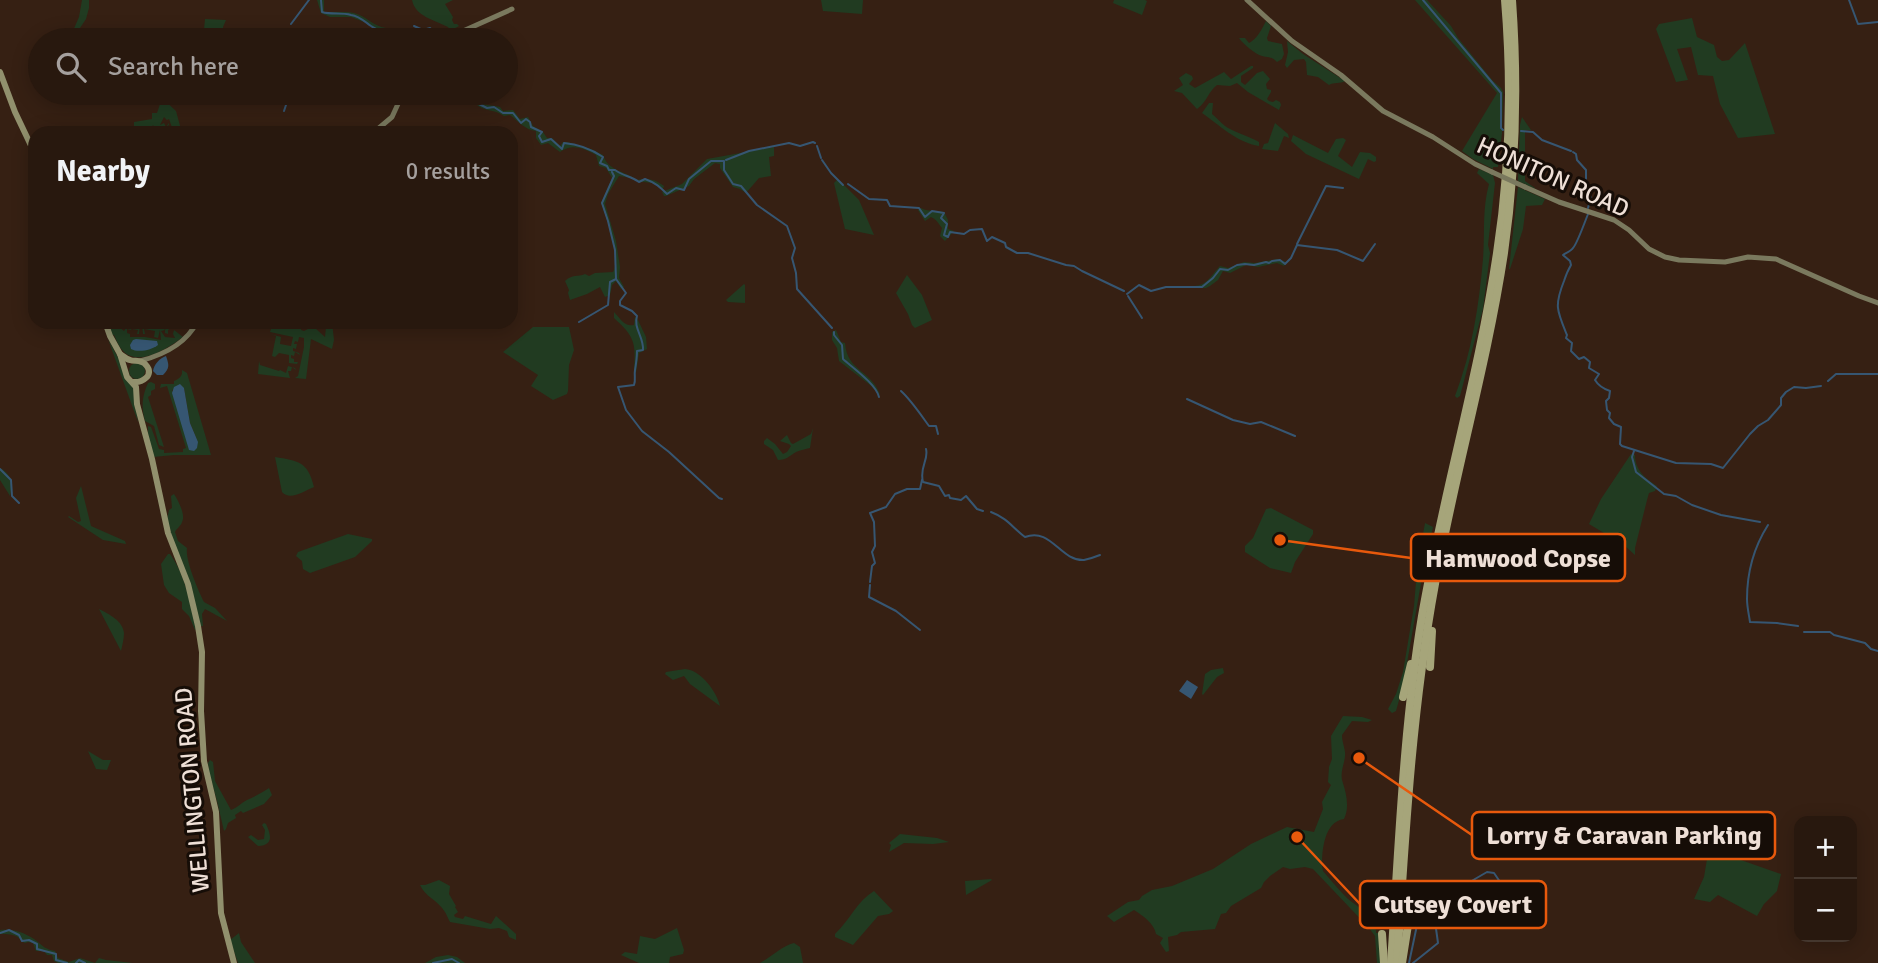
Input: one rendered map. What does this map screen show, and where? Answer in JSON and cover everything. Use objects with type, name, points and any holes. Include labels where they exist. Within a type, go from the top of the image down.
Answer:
[{"type":"highway","points":[[1391,963],[1406,743],[1422,617],[1485,324],[1500,234],[1509,127],[1505,0]]},
{"type":"highway","points":[[1397,963],[1418,689],[1448,512],[1494,312],[1508,224],[1515,116],[1512,0]]},
{"type":"highway","points":[[1430,667],[1434,586]]},
{"type":"highway","points":[[1403,697],[1416,633],[1422,617]]},
{"type":"highway","points":[[1402,963],[1408,925]]},
{"type":"highway","points":[[1382,934],[1384,963]]},
{"type":"main road","points":[[0,72],[28,139]]},
{"type":"main road","name":"WELLINGTON ROAD","points":[[108,329],[128,378],[136,387],[139,412],[170,541],[188,584],[198,626],[202,652],[204,761],[218,823],[221,913],[234,963]]},
{"type":"main road","points":[[120,354],[145,364],[148,369]]},
{"type":"main road","points":[[126,373],[128,365],[137,361]]},
{"type":"main road","name":"WELLINGTON ROAD","points":[[139,412],[148,369]]},
{"type":"main road","points":[[133,382],[144,381]]},
{"type":"street","name":"HONITON ROAD","points":[[1247,0],[1292,41],[1341,75],[1382,111],[1492,172],[1559,202],[1614,220],[1649,249],[1665,257],[1725,262],[1748,257],[1776,259],[1878,303]]},
{"type":"street","points":[[470,28],[512,9]]},
{"type":"street","points":[[381,126],[392,116],[397,105]]},
{"type":"street","points":[[137,361],[158,356],[186,338],[192,329]]},
{"type":"street","points":[[148,369],[158,356]]},
{"type":"green space","points":[[82,0],[89,0],[86,19],[80,28],[74,28]]},
{"type":"green space","points":[[317,0],[324,0],[324,12],[354,13],[386,28],[374,28],[351,17],[330,17],[321,13]]},
{"type":"green space","points":[[412,0],[453,0],[445,4],[454,24],[459,26],[448,28],[431,20],[421,14]]},
{"type":"green space","points":[[821,0],[863,0],[862,14],[823,11]]},
{"type":"green space","points":[[1114,0],[1147,1],[1142,15],[1113,3]]},
{"type":"green space","points":[[1415,0],[1427,0],[1503,92],[1498,167],[1493,169],[1462,151],[1497,93]]},
{"type":"green space","points":[[1692,18],[1697,37],[1714,45],[1717,57],[1722,61],[1729,60],[1745,43],[1775,134],[1738,138],[1720,104],[1713,76],[1698,75],[1691,47],[1677,49],[1688,80],[1676,82],[1656,29],[1659,24]]},
{"type":"green space","points":[[205,19],[226,20],[223,28],[204,28]]},
{"type":"green space","points":[[1266,21],[1271,26],[1268,41],[1282,44],[1284,54],[1277,62],[1256,53],[1239,38],[1245,38],[1249,43],[1259,34]]},
{"type":"green space","points":[[1287,41],[1345,81],[1329,85],[1318,77],[1307,75],[1304,59],[1294,60],[1287,68]]},
{"type":"green space","points":[[1251,66],[1253,68],[1241,76],[1241,82],[1245,85],[1257,73],[1263,71],[1270,79],[1266,84],[1267,89],[1271,90],[1267,99],[1280,102],[1279,110],[1237,83],[1230,86],[1217,85],[1197,109],[1182,93],[1174,91],[1183,85],[1179,78],[1186,73],[1192,76],[1189,84],[1195,88],[1224,72],[1231,79]]},
{"type":"green space","points":[[1209,103],[1213,103],[1212,114],[1223,124],[1259,142],[1259,146],[1236,137],[1202,113]]},
{"type":"green space","points":[[160,105],[170,105],[176,111],[180,126],[172,126],[169,119],[164,117],[160,125],[164,123],[166,126],[134,126],[134,122],[152,119],[152,113],[157,113]]},
{"type":"green space","points":[[478,105],[500,107],[503,111],[513,110],[520,119],[528,117],[533,126],[560,146],[567,142],[591,149],[603,155],[617,170],[637,180],[651,180],[664,186],[663,189],[652,183],[636,181],[619,176],[608,194],[605,204],[616,241],[619,278],[624,287],[621,289],[616,281],[612,285],[610,295],[605,297],[600,287],[570,300],[565,281],[573,276],[613,272],[615,266],[612,238],[601,203],[612,178],[606,168],[599,166],[596,155],[578,148],[560,152],[548,143],[541,145],[536,138],[536,131],[525,127],[510,115],[504,116]]},
{"type":"green space","points":[[1522,117],[1531,130],[1525,130],[1525,181],[1535,189],[1518,181]]},
{"type":"green space","points":[[1275,123],[1289,138],[1284,136],[1278,151],[1262,149],[1264,144],[1268,143]]},
{"type":"green space","points":[[1293,135],[1328,153],[1336,139],[1343,138],[1346,140],[1338,156],[1352,167],[1360,152],[1370,153],[1376,157],[1376,161],[1368,159],[1359,179],[1306,154],[1291,141]]},
{"type":"green space","points":[[774,147],[774,156],[769,157],[771,176],[759,178],[746,193],[733,187],[720,164],[715,163],[689,186],[666,196],[662,192],[682,184],[707,159]]},
{"type":"green space","points":[[1479,169],[1493,175],[1495,183],[1488,245],[1490,253],[1483,309],[1460,396],[1457,398],[1455,396],[1474,328],[1484,250],[1489,184],[1477,173]]},
{"type":"green space","points":[[838,179],[859,200],[874,235],[845,229],[834,183]]},
{"type":"green space","points":[[1518,187],[1545,199],[1542,205],[1526,206],[1523,229],[1509,269]]},
{"type":"green space","points":[[921,208],[944,212],[948,229],[954,231],[945,241],[940,236],[942,228],[931,217],[925,221],[918,210]]},
{"type":"green space","points":[[1278,259],[1286,262],[1284,266],[1277,263],[1258,267],[1246,265],[1230,273],[1223,271],[1218,280],[1206,288],[1194,288],[1206,282],[1220,266],[1228,268],[1244,262]]},
{"type":"green space","points":[[907,275],[922,295],[932,320],[915,328],[896,293]]},
{"type":"green space","points":[[744,284],[745,303],[726,300]]},
{"type":"green space","points":[[614,312],[628,325],[634,325],[635,317],[637,318],[646,337],[647,349],[639,353],[636,373],[633,341],[614,318]]},
{"type":"green space","points":[[533,327],[569,327],[574,350],[569,365],[568,391],[553,400],[531,386],[538,375],[503,352]]},
{"type":"green space","points":[[110,329],[127,329],[130,337],[161,340],[160,330],[158,338],[154,337],[155,331],[144,329],[164,329],[161,331],[165,337],[175,338],[174,330],[183,337],[158,352],[137,357],[122,350]]},
{"type":"green space","points":[[271,329],[316,329],[325,337],[326,329],[333,329],[334,340],[332,349],[311,339],[306,379],[295,378],[298,376],[304,338],[299,337],[294,344],[297,344],[296,349],[293,348],[293,351],[299,353],[300,355],[295,352],[294,356],[291,355],[297,364],[289,363],[289,355],[279,353],[275,357],[272,356],[276,336],[270,334],[281,337],[280,344],[291,346],[293,337],[270,332]]},
{"type":"green space","points":[[836,330],[841,342],[845,343],[850,360],[871,380],[880,395],[839,361],[837,348],[832,340],[832,332]]},
{"type":"green space","points":[[108,339],[133,385],[138,422]]},
{"type":"green space","points":[[259,361],[260,365],[286,373],[288,366],[292,367],[291,371],[288,371],[290,378],[258,374]]},
{"type":"green space","points":[[134,363],[140,363],[145,371],[143,377],[134,379],[129,374],[129,368]]},
{"type":"green space","points":[[182,372],[187,373],[211,455],[153,457],[148,426],[151,427],[159,449],[164,450],[164,453],[183,452],[186,448],[167,386],[160,388],[161,384],[174,384]],"holes":[[[184,388],[190,423],[198,442],[172,390]]]},
{"type":"green space","points":[[148,383],[155,384],[155,389],[148,397],[164,447],[159,445],[154,426],[145,421],[144,416],[143,397]]},
{"type":"green space","points":[[813,428],[810,448],[784,459],[778,460],[773,450],[764,444],[767,438],[783,454],[791,446],[780,441],[787,435],[793,444],[811,434]]},
{"type":"green space","points":[[1631,454],[1635,455],[1642,473],[1657,486],[1655,491],[1649,493],[1635,555],[1624,545],[1589,524],[1601,499]]},
{"type":"green space","points":[[275,457],[305,467],[314,487],[297,494],[285,495],[282,492]]},
{"type":"green space","points":[[0,468],[11,480],[10,496],[0,480]]},
{"type":"green space","points":[[81,486],[91,526],[125,541],[126,544],[103,540],[68,517],[81,521],[76,498]]},
{"type":"green space","points":[[174,494],[183,516],[175,532],[178,541],[187,548],[195,583],[204,602],[215,608],[227,621],[205,609],[201,626],[167,519],[172,508],[171,496]]},
{"type":"green space","points":[[1271,508],[1313,530],[1291,573],[1270,568],[1245,552],[1245,546],[1253,538],[1266,509]]},
{"type":"green space","points":[[1425,523],[1433,527],[1403,686],[1396,711],[1392,713],[1388,709],[1403,672],[1418,582],[1411,550],[1420,551]]},
{"type":"green space","points":[[348,534],[372,541],[355,557],[310,573],[303,569],[302,561],[296,556],[298,552]]},
{"type":"green space","points":[[168,554],[184,581],[195,630],[189,616],[182,609],[182,602],[169,593],[164,585],[161,564]]},
{"type":"green space","points":[[99,609],[115,618],[121,625],[124,633],[121,651]]},
{"type":"green space","points":[[1223,668],[1224,673],[1217,677],[1203,695],[1205,674]]},
{"type":"green space","points":[[685,669],[697,673],[707,683],[716,694],[720,706],[690,684],[684,676],[673,680],[665,674]]},
{"type":"green space","points":[[1343,716],[1372,720],[1352,721],[1342,735],[1345,755],[1342,776],[1347,810],[1344,819],[1337,821],[1328,831],[1322,866],[1323,871],[1342,893],[1373,921],[1376,933],[1379,933],[1382,963],[1377,963],[1375,936],[1369,928],[1313,869],[1305,867],[1283,867],[1270,876],[1261,888],[1221,914],[1215,929],[1181,932],[1168,937],[1169,951],[1166,952],[1160,943],[1163,938],[1156,934],[1148,920],[1134,910],[1114,922],[1107,916],[1128,902],[1139,900],[1152,890],[1172,886],[1213,869],[1251,844],[1287,827],[1314,832],[1323,809],[1322,802],[1331,785],[1328,782],[1332,759],[1331,736]]},
{"type":"green space","points":[[88,751],[103,760],[111,760],[107,770],[96,769]]},
{"type":"green space","points":[[210,760],[213,762],[215,781],[231,810],[269,788],[272,795],[264,804],[235,815],[236,818],[228,823],[224,831],[209,773]]},
{"type":"green space","points":[[264,823],[270,839],[267,844],[258,846],[248,837],[251,835],[258,840],[264,839]]},
{"type":"green space","points":[[900,834],[949,842],[904,843],[889,852],[889,843]]},
{"type":"green space","points":[[1716,840],[1734,843],[1738,859],[1781,874],[1777,891],[1757,916],[1718,895],[1710,902],[1694,899],[1704,877],[1708,853]]},
{"type":"green space","points":[[439,880],[450,886],[449,894],[458,912],[455,917],[463,919],[465,916],[491,924],[496,916],[516,934],[516,940],[509,937],[507,931],[499,928],[450,922],[442,908],[420,885]]},
{"type":"green space","points":[[992,880],[966,895],[965,881]]},
{"type":"green space","points":[[874,891],[893,911],[878,916],[853,945],[835,937],[858,905]]},
{"type":"green space","points":[[677,928],[684,950],[683,954],[670,957],[669,963],[639,963],[621,955],[625,952],[637,954],[640,936],[655,939]]},
{"type":"green space","points":[[0,930],[26,934],[45,948],[55,951],[58,958],[69,962],[80,958],[95,963],[58,963],[52,955],[36,951],[33,943],[22,942],[13,935],[0,934]]},
{"type":"green space","points":[[239,933],[241,942],[255,963],[238,963],[230,940]]},
{"type":"green space","points":[[794,943],[800,947],[803,963],[760,963],[781,949]]},
{"type":"green space","points":[[448,955],[465,963],[425,963],[436,957]]},
{"type":"green space","points":[[99,958],[133,963],[95,963]]},
{"type":"water","points":[[136,339],[157,341],[158,345],[145,350],[131,349],[130,345]]},
{"type":"water","points":[[166,356],[167,370],[163,375],[157,375],[153,371],[155,366]]},
{"type":"water","points":[[180,384],[184,388],[190,423],[198,442],[194,451],[189,450],[172,393],[174,387]]},
{"type":"water","points":[[1187,680],[1198,687],[1191,699],[1179,691]]},
{"type":"waterway","points":[[291,24],[309,0]]},
{"type":"waterway","points":[[321,0],[322,12],[357,16],[375,28]]},
{"type":"waterway","points":[[1423,0],[1501,93],[1503,130]]},
{"type":"waterway","points":[[1849,0],[1858,24],[1878,22]]},
{"type":"waterway","points":[[414,26],[418,28]]},
{"type":"waterway","points":[[284,111],[286,105]]},
{"type":"waterway","points":[[481,105],[494,107],[503,113],[513,113],[521,123],[526,119],[531,127],[542,132],[539,136],[542,142],[551,139],[562,149],[564,143],[589,149],[603,157],[600,163],[609,170],[615,170],[639,182],[645,179],[658,185],[667,194],[676,188],[684,190],[689,179],[711,161],[724,161],[724,170],[733,184],[741,186],[757,205],[787,226],[795,248],[792,258],[797,289],[832,328]]},
{"type":"waterway","points":[[1521,131],[1533,132],[1542,140],[1571,151]]},
{"type":"waterway","points":[[726,160],[749,151],[789,143],[800,146],[815,143]]},
{"type":"waterway","points":[[817,146],[821,158]]},
{"type":"waterway","points":[[1573,152],[1586,170],[1591,197],[1588,208]]},
{"type":"waterway","points":[[822,160],[843,185]]},
{"type":"waterway","points":[[579,322],[608,305],[610,282],[616,279],[615,250],[602,203],[614,176],[612,172]]},
{"type":"waterway","points":[[848,184],[869,199],[887,200],[890,206],[919,208],[925,217],[932,211],[944,213],[941,218],[947,224],[944,235],[948,237],[950,232],[964,234],[970,230],[982,229],[987,241],[992,237],[1017,253],[1028,253],[1074,266],[1124,291]]},
{"type":"waterway","points":[[1297,244],[1326,186],[1343,188]]},
{"type":"waterway","points":[[1588,214],[1575,246],[1563,255],[1571,265],[1561,290],[1558,308],[1566,338],[1572,343],[1571,351],[1579,359],[1584,357],[1590,362],[1589,368],[1599,374],[1595,380],[1610,391],[1606,401],[1607,410],[1610,413],[1609,418],[1621,427],[1622,446],[1676,463],[1711,464],[1723,468],[1750,434],[1781,405],[1781,398],[1786,392],[1794,387],[1821,386]]},
{"type":"waterway","points":[[1127,294],[1139,285],[1151,291],[1166,287],[1202,287],[1220,269],[1228,270],[1237,265],[1280,260],[1285,264],[1297,245],[1337,250],[1363,261],[1375,244]]},
{"type":"waterway","points":[[616,279],[626,293],[620,305],[637,316],[636,325],[643,345],[643,350],[637,351],[634,385],[618,387],[626,410],[642,431],[722,499]]},
{"type":"waterway","points":[[1128,296],[1142,318]]},
{"type":"waterway","points":[[834,332],[842,345],[843,359],[869,382],[879,397]]},
{"type":"waterway","points":[[1828,381],[1836,374],[1878,374]]},
{"type":"waterway","points":[[901,391],[929,426],[936,426],[938,434]]},
{"type":"waterway","points":[[1187,399],[1233,420],[1250,424],[1261,422],[1295,436]]},
{"type":"waterway","points":[[926,449],[923,482],[939,486],[945,496],[949,495],[950,498],[961,500],[966,496],[977,509],[983,511]]},
{"type":"waterway","points":[[1634,451],[1632,457],[1636,472],[1664,494],[1676,496],[1721,515],[1760,522]]},
{"type":"waterway","points":[[0,469],[11,480],[12,496],[19,503]]},
{"type":"waterway","points":[[870,582],[872,566],[875,563],[872,552],[875,546],[874,522],[870,513],[886,507],[895,494],[907,489],[920,489],[922,480]]},
{"type":"waterway","points":[[991,512],[1006,520],[1025,537],[1034,535],[1049,540],[1076,559],[1084,560],[1100,555]]},
{"type":"waterway","points":[[1768,525],[1755,551],[1748,580],[1750,622],[1798,626]]},
{"type":"waterway","points":[[870,585],[869,597],[896,611],[920,630]]},
{"type":"waterway","points":[[1804,632],[1830,632],[1865,643],[1878,651]]},
{"type":"waterway","points":[[1409,963],[1420,911],[1487,872],[1494,873],[1507,892]]},
{"type":"waterway","points":[[1413,963],[1438,943],[1433,907]]},
{"type":"waterway","points":[[0,933],[9,930],[19,935],[22,941],[29,940],[37,944],[37,949],[56,954],[56,960],[67,963]]},
{"type":"waterway","points":[[433,963],[452,959],[459,963]]},
{"type":"waterway","points":[[76,963],[79,960],[85,963]]},
{"type":"place","name":"Hamwood Copse","points":[[1280,540]]},
{"type":"place","name":"Lorry & Caravan Parking","points":[[1359,758]]},
{"type":"place","name":"Cutsey Covert","points":[[1297,837]]}]
